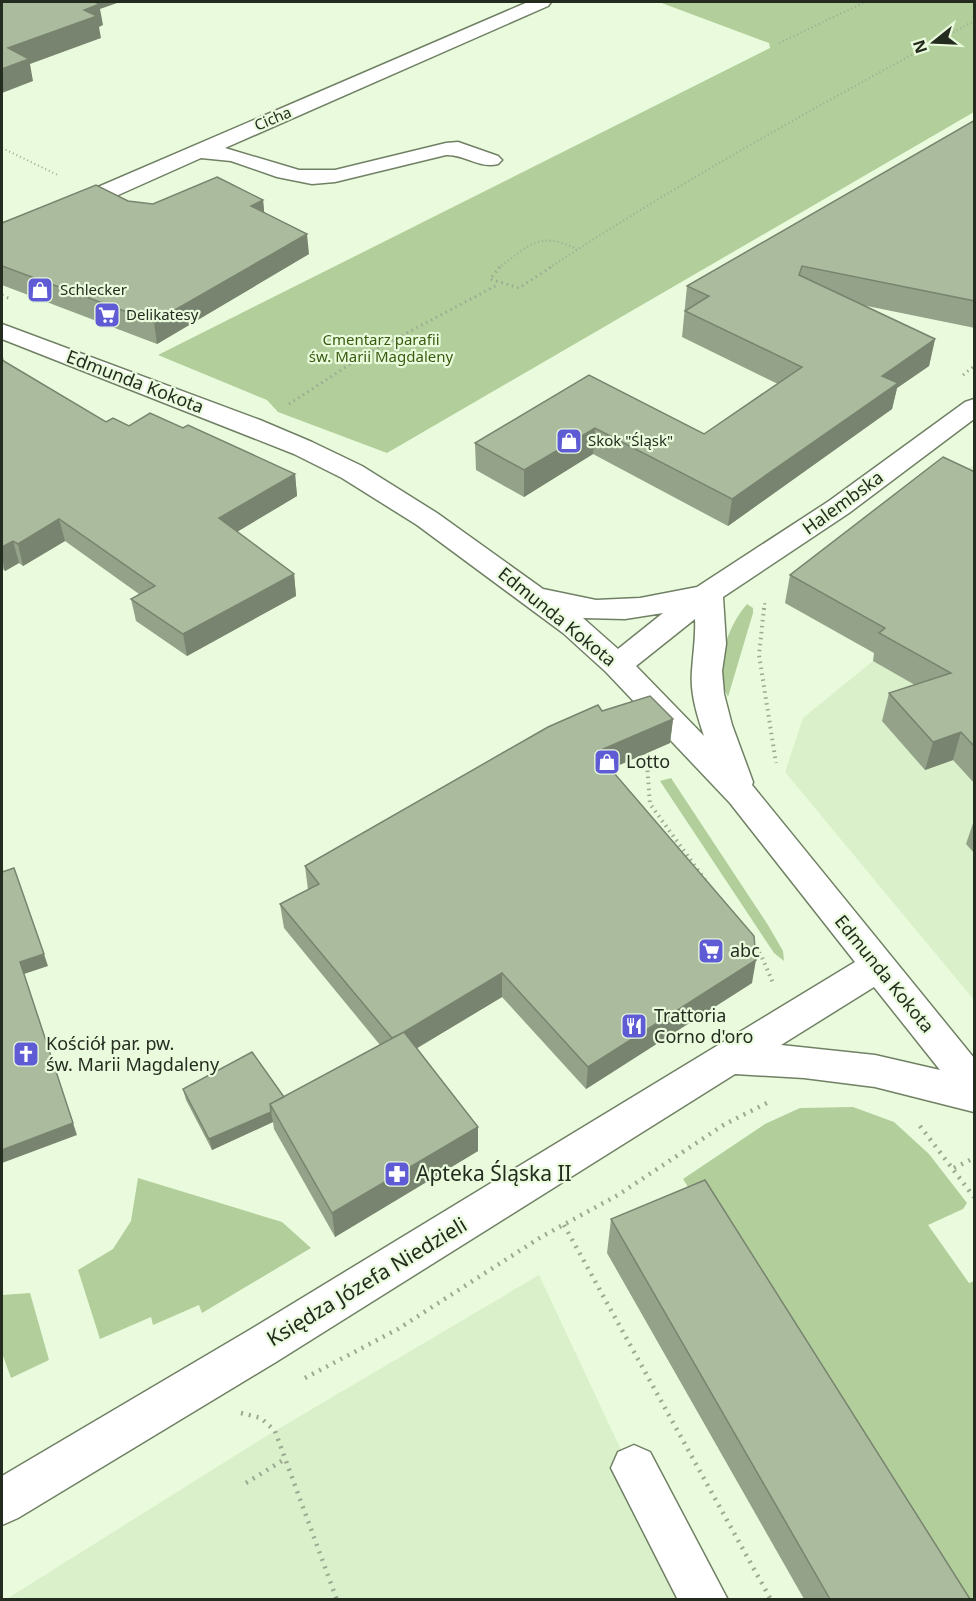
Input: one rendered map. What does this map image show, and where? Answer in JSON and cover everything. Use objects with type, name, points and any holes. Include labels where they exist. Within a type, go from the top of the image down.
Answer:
[{"type":"street","name":"Cicha","points":[[2,231],[99,195],[542,2]]},
{"type":"street","points":[[196,152],[232,153],[298,176],[316,178],[446,149],[458,148],[491,160]]},
{"type":"street","name":"Edmunda Kokota","points":[[2,331],[227,417],[332,462],[427,519],[574,626],[617,664],[742,795],[975,1085]]},
{"type":"street","name":"Halembska","points":[[617,664],[708,593],[839,507],[975,407]]},
{"type":"street","points":[[708,593],[711,644],[707,671],[708,694],[716,725],[742,795]]},
{"type":"street","name":"Halembska","points":[[533,595],[583,609],[618,610],[652,607],[708,593]]},
{"type":"street","name":"Księdza Józefa Niedzieli","points":[[2,1502],[261,1347],[732,1059],[878,966]]},
{"type":"street","points":[[732,1059],[787,1060],[842,1066],[877,1072],[975,1096]]},
{"type":"street","points":[[634,1468],[704,1599]]},
{"type":"path","points":[[779,44],[865,2]]},
{"type":"path","points":[[577,249],[558,240],[544,238],[538,240],[497,269],[490,279],[499,284],[519,288],[706,169],[975,21]]},
{"type":"path","points":[[2,148],[99,195]]},
{"type":"path","points":[[288,405],[358,358],[499,284]]},
{"type":"path","points":[[765,600],[759,655],[777,774]]},
{"type":"path","points":[[638,747],[646,755],[649,764],[646,791],[650,804],[714,892]]},
{"type":"path","points":[[748,937],[761,955],[771,981],[778,988]]},
{"type":"path","points":[[303,1378],[398,1329],[564,1225],[618,1195],[725,1124],[768,1102]]},
{"type":"path","points":[[975,1158],[954,1168],[975,1197]]},
{"type":"path","points":[[564,1225],[771,1599]]},
{"type":"path","points":[[247,1408],[238,1413],[260,1416],[270,1423],[336,1599]]},
{"type":"path","points":[[246,1483],[285,1459]]},
{"type":"shaded area","points":[[974,465],[974,1000],[785,772],[803,718],[879,656],[785,603],[936,484]]},
{"type":"shaded area","points":[[539,1275],[691,1599],[5,1600],[263,1438]]},
{"type":"green space","name":"Cmentarz parafii św. Marii Magdaleny","points":[[659,2],[974,2],[974,112],[387,453],[278,412],[267,400],[158,355],[770,48],[769,43]]},
{"type":"green space","points":[[747,604],[753,608],[753,613],[728,697],[722,673],[724,648],[733,624]]},
{"type":"green space","points":[[671,778],[768,925],[783,951],[784,961],[774,953],[660,781]]},
{"type":"green space","points":[[853,1107],[894,1122],[929,1154],[967,1203],[963,1209],[928,1225],[969,1283],[974,1281],[974,1599],[946,1599],[683,1179],[765,1124],[800,1108]]},
{"type":"green space","points":[[138,1178],[282,1222],[311,1248],[202,1313],[199,1305],[153,1325],[151,1317],[100,1339],[78,1270],[113,1249],[131,1221]]},
{"type":"green space","points":[[30,1293],[49,1360],[11,1378],[2,1353],[2,1295]]},
{"type":"building","points":[[2,2],[94,2],[100,4],[84,10],[97,16],[8,48],[29,59],[2,69]]},
{"type":"building","points":[[975,120],[975,301],[802,266],[799,275],[935,339],[882,376],[898,383],[732,499],[595,428],[524,470],[475,443],[589,375],[704,434],[802,367],[685,311],[709,296],[687,286]]},
{"type":"building","points":[[217,177],[263,200],[251,206],[307,234],[154,322],[2,266],[2,223],[96,185],[128,201],[153,204]]},
{"type":"building","points":[[2,360],[106,422],[113,418],[129,426],[150,413],[183,428],[188,425],[295,474],[219,518],[294,574],[183,634],[131,599],[155,586],[59,519],[18,544],[13,541],[2,547]]},
{"type":"building","points":[[943,457],[975,472],[975,747],[961,732],[933,742],[889,693],[951,673],[879,633],[885,628],[790,575]]},
{"type":"building","points":[[650,696],[673,719],[596,752],[754,936],[756,960],[588,1067],[502,973],[392,1038],[280,904],[319,884],[305,866],[548,727],[598,705],[602,711]]},
{"type":"building","name":"Kościół par. pw. św. Marii Magdaleny","points":[[14,868],[44,954],[20,962],[73,1123],[2,1150],[2,872]]},
{"type":"building","points":[[404,1032],[478,1127],[332,1213],[270,1104]]},
{"type":"building","points":[[252,1052],[284,1097],[270,1104],[271,1112],[209,1139],[183,1089]]},
{"type":"building","points":[[705,1180],[970,1599],[830,1599],[611,1219]]},
{"type":"place","name":"Schlecker","points":[[40,290]]},
{"type":"place","name":"Delikatesy","points":[[107,315]]},
{"type":"place","name":"Skok \"Śląsk\"","points":[[569,441]]},
{"type":"place","name":"Lotto","points":[[607,762]]},
{"type":"place","name":"abc","points":[[711,951]]},
{"type":"place","name":"Trattoria Corno d'oro","points":[[634,1026]]},
{"type":"place","name":"Kościół par. pw. św. Marii Magdaleny","points":[[26,1054]]},
{"type":"place","name":"Apteka Śląska II","points":[[397,1174]]}]
